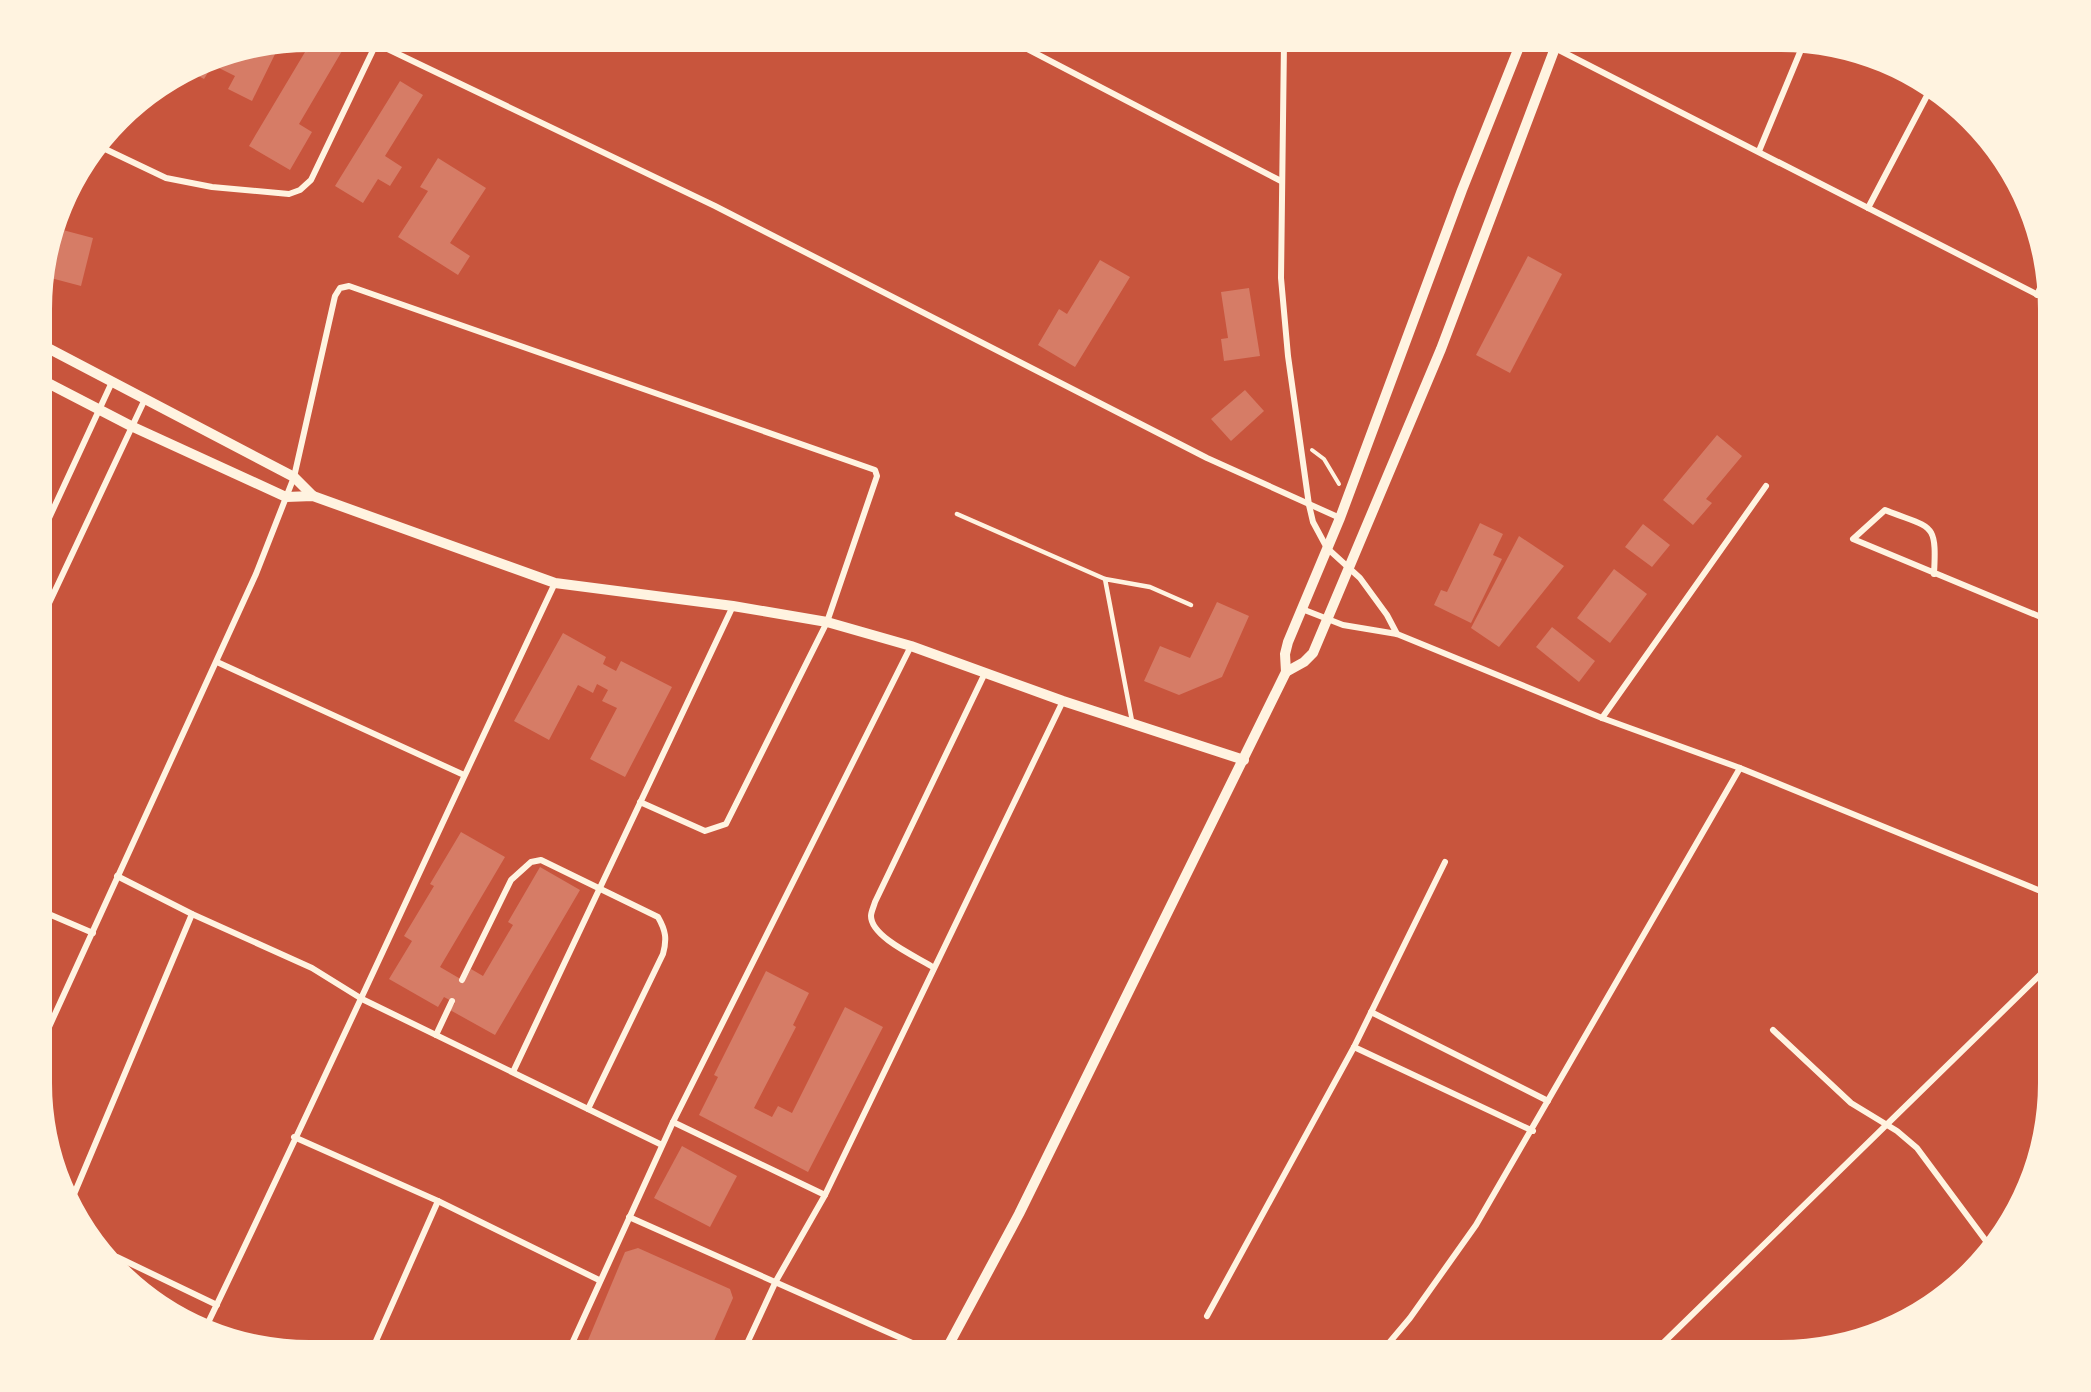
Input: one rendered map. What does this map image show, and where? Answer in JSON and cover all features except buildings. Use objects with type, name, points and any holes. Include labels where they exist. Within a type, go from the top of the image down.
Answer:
[{"type":"street","points":[[108,150],[166,178],[212,187],[289,194],[300,190],[311,180],[370,52]]},
{"type":"street","points":[[393,52],[715,206],[1207,458],[1340,518]]},
{"type":"street","points":[[1033,52],[1281,181]]},
{"type":"street","points":[[1284,52],[1281,278],[1288,356],[1302,442],[1309,505],[1313,522],[1327,548],[1348,566],[1387,615],[1397,634]]},
{"type":"street","points":[[951,1340],[1018,1214],[1286,672],[1286,646],[1340,518],[1458,200],[1517,52]]},
{"type":"street","points":[[1286,672],[1309,658],[1441,349],[1547,52]]},
{"type":"street","points":[[1564,52],[2037,295]]},
{"type":"street","points":[[1759,151],[1800,53]]},
{"type":"street","points":[[1868,208],[1926,97]]},
{"type":"street","points":[[52,1021],[256,574],[294,477],[335,296],[340,288],[349,286],[875,470],[877,476],[827,622],[726,824],[705,831],[640,802]]},
{"type":"street","points":[[52,350],[294,477],[313,496]]},
{"type":"street","points":[[52,512],[112,382]]},
{"type":"street","points":[[52,385],[131,426],[286,497],[313,496],[555,583],[733,606],[827,622],[911,646],[1063,701],[1244,760]]},
{"type":"street","points":[[52,597],[145,399]]},
{"type":"street","points":[[1602,718],[1766,486]]},
{"type":"street","points":[[1934,574],[1936,539],[1928,527],[1885,510],[1853,539],[1934,574],[2038,616]]},
{"type":"street","points":[[210,1319],[262,1214],[294,1137],[362,999],[555,583]]},
{"type":"street","points":[[513,1072],[733,606]]},
{"type":"street","points":[[1302,609],[1326,620],[1359,630],[1397,634],[1602,718],[1740,768],[2038,890]]},
{"type":"street","points":[[573,1340],[598,1280],[673,1122],[911,646]]},
{"type":"street","points":[[217,662],[464,775]]},
{"type":"street","points":[[933,967],[881,935],[874,928],[871,916],[875,902],[985,673]]},
{"type":"street","points":[[749,1340],[776,1281],[825,1195],[1063,701]]},
{"type":"street","points":[[1391,1340],[1410,1318],[1476,1225],[1533,1131],[1548,1101],[1740,768]]},
{"type":"street","points":[[462,980],[511,879],[531,862],[542,860],[658,917],[665,929],[666,941],[663,954],[588,1109]]},
{"type":"street","points":[[1208,1316],[1353,1047],[1444,862]]},
{"type":"street","points":[[117,876],[192,914],[312,968],[362,999],[662,1145]]},
{"type":"street","points":[[76,1190],[192,914]]},
{"type":"street","points":[[52,915],[93,933]]},
{"type":"street","points":[[1667,1340],[2038,977]]},
{"type":"street","points":[[436,1035],[452,1001]]},
{"type":"street","points":[[1371,1012],[1548,1101]]},
{"type":"street","points":[[1773,1029],[1826,1082],[1851,1103],[1897,1131],[1917,1148],[1985,1239]]},
{"type":"street","points":[[1353,1047],[1533,1131]]},
{"type":"street","points":[[673,1122],[825,1195]]},
{"type":"street","points":[[294,1137],[438,1201],[598,1280]]},
{"type":"street","points":[[376,1340],[438,1201]]},
{"type":"street","points":[[629,1217],[906,1340]]},
{"type":"street","points":[[125,1261],[217,1305]]},
{"type":"lane","points":[[957,514],[1105,579],[1150,587],[1191,605]]},
{"type":"lane","points":[[1105,579],[1133,724]]},
{"type":"path","points":[[1302,442],[1324,459],[1347,496]]}]
